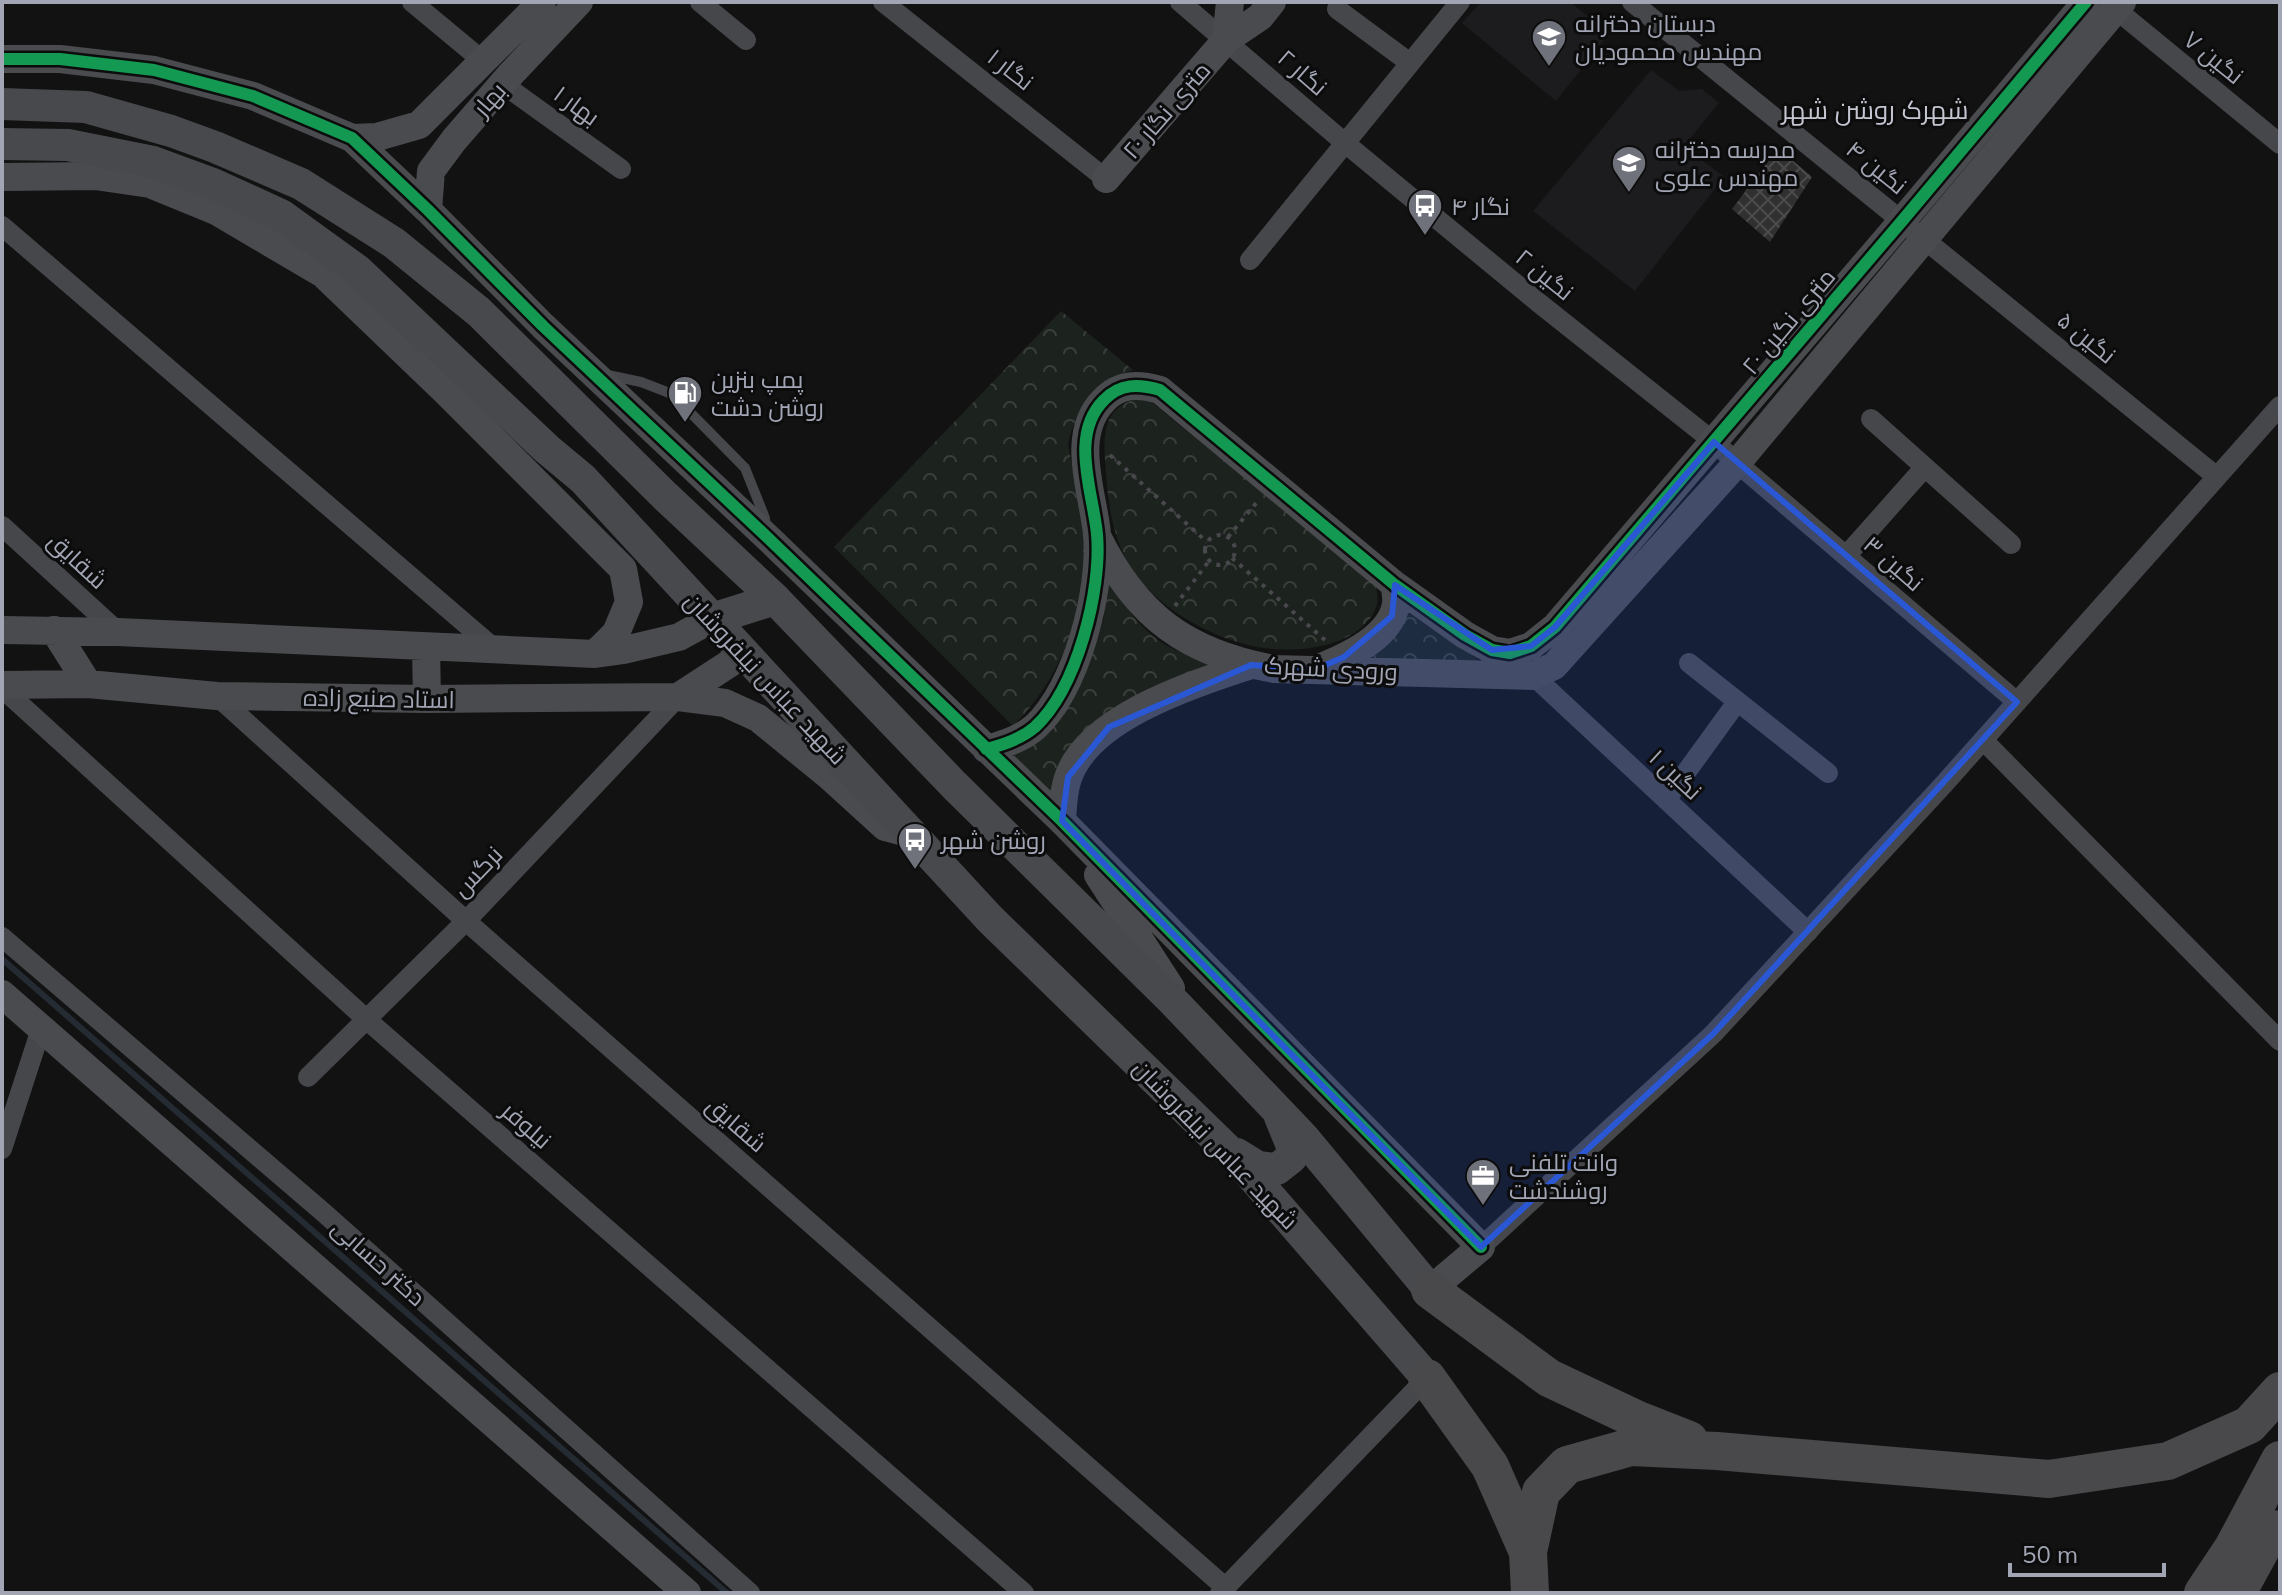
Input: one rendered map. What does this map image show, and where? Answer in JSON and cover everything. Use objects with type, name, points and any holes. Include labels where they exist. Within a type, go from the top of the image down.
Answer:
[{"type":"highway","points":[[1430,1290],[1549,1378],[1638,1420],[1717,1451]]},
{"type":"highway","points":[[1427,1378],[1490,1466],[1528,1552]]},
{"type":"highway","points":[[1530,1593],[1528,1552],[1541,1492],[1567,1465],[1631,1447],[1717,1451],[2049,1479],[2168,1461],[2249,1425],[2280,1391]]},
{"type":"highway","points":[[2203,1593],[2233,1548],[2280,1460]]},
{"type":"highway","points":[[2237,1593],[2280,1514]]},
{"type":"main road","points":[[2,104],[86,107],[171,131],[301,184],[394,243],[479,312],[543,369],[665,496],[775,599],[954,785],[1195,1024],[1303,1137],[1430,1290]]},
{"type":"main road","name":"شهید عباس نیلفروشان","points":[[2,144],[68,145],[153,162],[213,184],[281,215],[357,270],[583,479],[990,919],[1238,1160],[1427,1378]]},
{"type":"main road","points":[[712,619],[775,599]]},
{"type":"main road","points":[[744,654],[775,599]]},
{"type":"main road","points":[[1224,1147],[1258,1167],[1277,1169],[1291,1158],[1292,1146],[1277,1110]]},
{"type":"street","points":[[412,2],[483,61]]},
{"type":"street","name":"بهار","points":[[352,138],[377,137],[419,125],[542,2]]},
{"type":"street","name":"بهار","points":[[428,210],[431,171],[503,84],[579,2]]},
{"type":"street","points":[[700,2],[746,40]]},
{"type":"street","name":"نگار ۱","points":[[883,2],[1106,179]]},
{"type":"street","name":"نگار ۲","points":[[1180,2],[1345,143]]},
{"type":"street","name":"۲۰ متری نگار","points":[[1226,40],[1230,2]]},
{"type":"street","name":"۲۰ متری نگار","points":[[1106,179],[1226,40],[1260,17],[1272,2]]},
{"type":"street","points":[[1250,260],[1460,2]]},
{"type":"street","name":"نگین ۴","points":[[1632,2],[1925,239]]},
{"type":"street","name":"۲۰ متری نگین","points":[[1510,653],[1531,646],[1555,627],[2086,2]]},
{"type":"street","points":[[1532,676],[1554,666],[1737,463],[1925,239],[2114,4]]},
{"type":"street","name":"نگین ۷","points":[[2114,4],[2280,144]]},
{"type":"street","points":[[1337,9],[1410,63]]},
{"type":"street","points":[[2,59],[60,59],[154,70],[253,96],[352,138],[428,210],[586,371],[768,538],[1062,821],[1481,1247]]},
{"type":"street","name":"بهار ۱","points":[[503,84],[621,169]]},
{"type":"street","name":"نگین ۲","points":[[1345,143],[1737,463]]},
{"type":"street","points":[[2,177],[95,176],[150,184],[216,211],[323,274],[623,569],[629,602],[616,633],[595,654]]},
{"type":"street","points":[[2,226],[495,649]]},
{"type":"street","name":"نگین ۵","points":[[1925,239],[2217,477]]},
{"type":"street","points":[[543,326],[543,369]]},
{"type":"street","points":[[986,749],[1004,745],[1034,728],[1061,691],[1076,660],[1084,637],[1094,583],[1097,535],[1087,475],[1087,435],[1097,407],[1112,392],[1127,386],[1160,390],[1395,585],[1465,635],[1492,650],[1510,653]]},
{"type":"street","points":[[1430,1290],[1713,1034],[1983,740],[2280,406]]},
{"type":"street","points":[[1871,419],[2011,544]]},
{"type":"street","points":[[537,484],[560,460]]},
{"type":"street","name":"نگین ۳","points":[[1737,463],[2017,702]]},
{"type":"street","points":[[1846,556],[1925,467]]},
{"type":"street","name":"شقایق","points":[[2,526],[118,632]]},
{"type":"street","points":[[1097,535],[1123,583],[1162,624],[1195,644],[1251,665]]},
{"type":"street","points":[[1316,669],[1363,646],[1382,630],[1392,616],[1396,602],[1395,585]]},
{"type":"street","points":[[2,630],[118,632],[595,654],[679,637],[712,619]]},
{"type":"street","points":[[54,630],[88,684]]},
{"type":"street","points":[[426,647],[427,699]]},
{"type":"street","name":"نگین ۱","points":[[1510,653],[1808,932]]},
{"type":"street","points":[[678,697],[744,654]]},
{"type":"street","points":[[1689,663],[1828,773]]},
{"type":"street","name":"ورودی شهرک","points":[[1062,821],[1068,777],[1079,757],[1109,727],[1167,697],[1251,665],[1274,669],[1532,676]]},
{"type":"street","name":"استاد صنیع زاده","points":[[2,686],[88,684],[217,696],[427,699],[678,697],[725,703],[758,718],[885,827],[911,833]]},
{"type":"street","name":"نیلوفر","points":[[2,686],[366,1019],[1024,1593]]},
{"type":"street","name":"شقایق","points":[[217,696],[466,921],[1223,1590]]},
{"type":"street","name":"نرگس","points":[[308,1077],[466,921],[678,697]]},
{"type":"street","points":[[1666,800],[1737,702]]},
{"type":"street","points":[[1983,740],[2280,1041]]},
{"type":"street","points":[[1062,821],[1195,1024]]},
{"type":"street","name":"دکتر حسابی","points":[[2,937],[323,1212],[750,1593]]},
{"type":"street","name":"دکتر حسابی","points":[[2,994],[687,1593]]},
{"type":"street","points":[[2,1149],[41,1029]]},
{"type":"street","points":[[1223,1590],[1427,1378]]},
{"type":"lane","points":[[586,371],[641,382],[672,394],[745,468],[765,518],[768,538]]},
{"type":"path","points":[[1087,435],[1207,542]]},
{"type":"path","points":[[1228,537],[1273,482]]},
{"type":"path","points":[[1219,534],[1228,537],[1234,544],[1232,558],[1219,565],[1209,561],[1205,552],[1210,538],[1219,534]]},
{"type":"path","points":[[1232,558],[1344,657]]},
{"type":"path","points":[[1162,624],[1209,561]]},
{"type":"highlighted area","points":[[1714,442],[2017,702],[1713,1034],[1481,1247],[1062,821],[1068,777],[1109,727],[1251,665],[1316,669],[1344,657],[1392,616],[1395,585],[1492,650],[1531,646],[1555,627]]},
{"type":"shaded area","name":"دبستان دخترانه مهندس محمودیان","points":[[1481,2],[1574,2],[1609,34],[1556,101],[1462,23]]},
{"type":"shaded area","name":"مدرسه دخترانه مهندس علوی","points":[[1651,70],[1679,91],[1702,89],[1719,103],[1684,146],[1724,177],[1635,291],[1533,211]]},
{"type":"green space","points":[[1061,311],[1133,370],[1100,389],[1083,408],[1071,431],[1068,444],[1085,552],[1078,610],[1063,652],[1042,692],[1013,726],[834,547]]},
{"type":"green space","points":[[1145,397],[1375,584],[1377,604],[1367,622],[1342,640],[1325,645],[1290,650],[1256,647],[1191,622],[1147,588],[1126,559],[1116,535],[1108,497],[1105,447],[1107,426],[1115,411],[1132,400]]},
{"type":"green space","points":[[1106,575],[1127,608],[1144,628],[1164,644],[1219,664],[1179,677],[1051,800],[1004,757],[1086,668],[1104,617]]},
{"type":"green space","points":[[1405,602],[1483,664],[1358,658]]},
{"type":"building","points":[[1778,148],[1812,177],[1770,242],[1732,209]]},
{"type":"waterway","points":[[2,959],[727,1593]]},
{"type":"cycle path","points":[[986,749],[1024,735],[1050,710],[1063,688],[1084,637],[1091,609],[1097,557],[1097,534],[1085,447],[1093,414],[1110,394],[1130,386],[1160,390],[1395,585],[1465,635],[1492,650],[1510,653],[1531,646],[1555,627],[2086,2]]},
{"type":"cycle path","points":[[2,59],[60,59],[154,70],[253,96],[352,138],[543,326],[1062,821],[1481,1247]]},
{"type":"place","name":"دبستان دخترانه مهندس محمودیان","points":[[1549,68]]},
{"type":"place","name":"مدرسه دخترانه مهندس علوی","points":[[1629,194]]},
{"type":"place","name":"نگار ۴","points":[[1425,237]]},
{"type":"place","name":"پمپ بنزین روشن دشت","points":[[685,424]]},
{"type":"place","name":"روشن شهر","points":[[915,871]]},
{"type":"place","name":"وانت تلفنی روشندشت","points":[[1483,1207]]},
{"type":"district","name":"شهرک روشن شهر","points":[[1875,109]]}]
